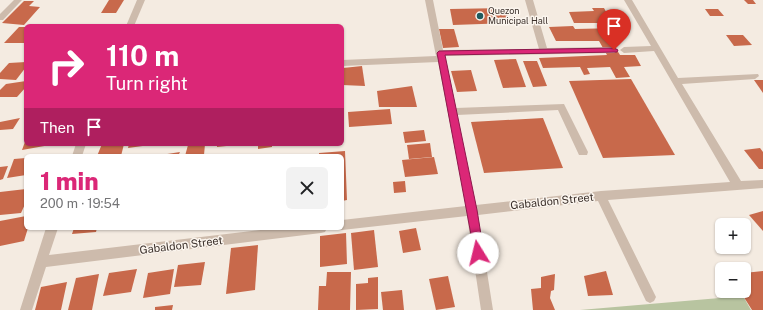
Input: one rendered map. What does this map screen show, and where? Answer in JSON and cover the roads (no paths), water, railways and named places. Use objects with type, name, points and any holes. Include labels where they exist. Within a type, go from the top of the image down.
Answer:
[{"type":"street","points":[[0,18],[18,0]]},
{"type":"street","points":[[131,24],[141,0]]},
{"type":"street","points":[[429,0],[442,56],[472,210],[487,310]]},
{"type":"street","points":[[528,0],[544,51]]},
{"type":"street","points":[[628,0],[738,186]]},
{"type":"street","points":[[624,50],[657,48]]},
{"type":"street","points":[[344,63],[544,51],[614,50]]},
{"type":"street","points":[[676,81],[755,76]]},
{"type":"street","points":[[452,112],[561,106],[584,152]]},
{"type":"street","name":"Gabaldon Street","points":[[344,226],[602,196],[763,184]]},
{"type":"street","points":[[602,196],[650,297]]},
{"type":"street","points":[[26,310],[51,230]]},
{"type":"street","name":"Gabaldon Street","points":[[41,262],[305,230]]},
{"type":"place","name":"Quezon Municipal Hall","points":[[480,16]]}]
